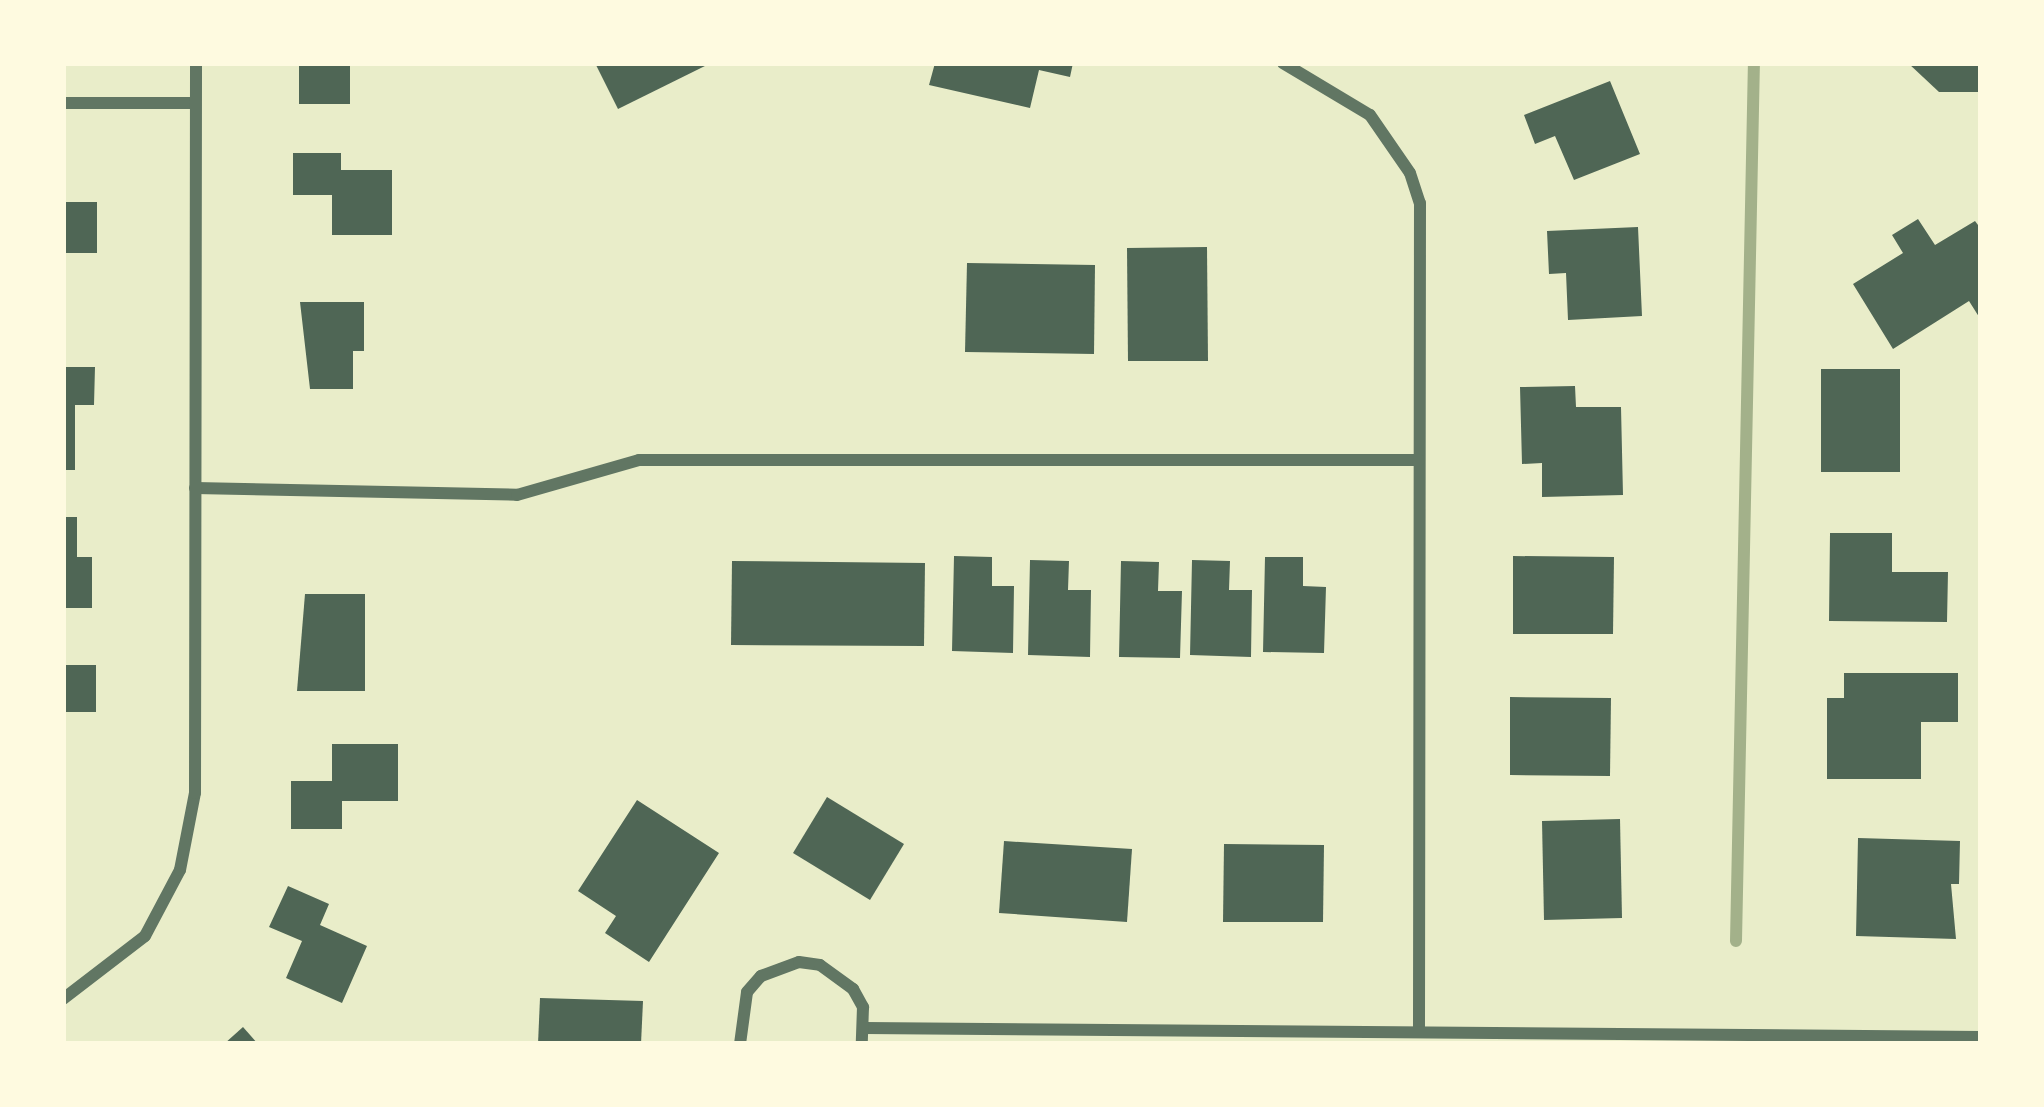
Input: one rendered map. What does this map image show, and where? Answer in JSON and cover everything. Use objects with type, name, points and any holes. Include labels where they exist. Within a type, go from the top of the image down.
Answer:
[{"type":"street","points":[[63,999],[145,936],[180,869],[195,793],[196,63]]},
{"type":"street","points":[[1282,63],[1370,116],[1410,173],[1420,202],[1419,1032]]},
{"type":"street","points":[[63,103],[195,104]]},
{"type":"street","points":[[195,488],[517,494],[639,460],[1419,460]]},
{"type":"street","points":[[740,1044],[747,992],[760,976],[800,962],[839,974],[863,1007],[862,1044]]},
{"type":"street","points":[[866,1028],[1981,1037]]},
{"type":"building","points":[[299,63],[350,63],[350,104],[299,104]]},
{"type":"building","points":[[595,63],[711,63],[618,109]]},
{"type":"building","points":[[935,63],[1073,63],[1070,77],[1039,70],[1030,108],[929,85]]},
{"type":"building","points":[[1908,63],[1981,63],[1981,92],[1939,92]]},
{"type":"building","points":[[1610,81],[1640,154],[1574,180],[1555,136],[1535,144],[1524,115]]},
{"type":"building","points":[[293,153],[341,153],[341,170],[392,170],[392,235],[332,235],[332,195],[293,195]]},
{"type":"building","points":[[63,202],[97,202],[97,253],[63,253]]},
{"type":"building","points":[[1918,219],[1935,245],[1975,221],[1981,229],[1981,320],[1969,301],[1893,349],[1853,284],[1903,253],[1892,235]]},
{"type":"building","points":[[1638,227],[1642,316],[1568,320],[1566,273],[1549,274],[1547,231]]},
{"type":"building","points":[[1207,247],[1208,361],[1128,361],[1127,248]]},
{"type":"building","points":[[967,263],[1095,265],[1094,354],[965,352]]},
{"type":"building","points":[[300,302],[364,302],[364,351],[353,351],[353,389],[310,389]]},
{"type":"building","points":[[63,367],[95,367],[94,405],[75,405],[75,470],[63,470]]},
{"type":"building","points":[[1821,369],[1900,369],[1900,472],[1821,472]]},
{"type":"building","points":[[1575,386],[1576,407],[1621,407],[1623,495],[1542,497],[1542,463],[1522,464],[1520,387]]},
{"type":"building","points":[[63,517],[77,517],[77,557],[92,557],[92,608],[63,608]]},
{"type":"building","points":[[1830,533],[1892,533],[1892,572],[1948,572],[1947,622],[1829,621]]},
{"type":"building","points":[[954,556],[992,557],[992,586],[1014,586],[1013,653],[952,651]]},
{"type":"building","points":[[1513,556],[1614,557],[1613,634],[1513,634]]},
{"type":"building","points":[[1265,557],[1303,557],[1303,586],[1326,587],[1324,653],[1263,652]]},
{"type":"building","points":[[1030,560],[1069,561],[1068,590],[1091,590],[1090,657],[1028,655]]},
{"type":"building","points":[[1192,560],[1230,561],[1229,590],[1252,590],[1251,657],[1190,655]]},
{"type":"building","points":[[732,561],[925,563],[924,646],[731,645]]},
{"type":"building","points":[[1121,561],[1159,562],[1158,591],[1182,591],[1180,658],[1119,657]]},
{"type":"building","points":[[305,594],[365,594],[365,691],[297,691]]},
{"type":"building","points":[[63,665],[96,665],[96,712],[63,712]]},
{"type":"building","points":[[1844,673],[1958,673],[1958,722],[1921,722],[1921,779],[1827,779],[1827,698],[1844,698]]},
{"type":"building","points":[[1510,697],[1611,698],[1610,776],[1510,775]]},
{"type":"building","points":[[332,744],[398,744],[398,801],[342,801],[342,829],[291,829],[291,781],[332,781]]},
{"type":"building","points":[[827,797],[904,844],[870,900],[793,853]]},
{"type":"building","points":[[637,800],[719,853],[649,962],[605,933],[616,916],[578,891]]},
{"type":"building","points":[[1620,819],[1622,918],[1544,920],[1542,821]]},
{"type":"building","points":[[1858,838],[1960,841],[1959,884],[1951,884],[1956,939],[1856,936]]},
{"type":"building","points":[[1004,841],[1132,849],[1127,922],[999,913]]},
{"type":"building","points":[[1224,844],[1324,845],[1323,922],[1223,922]]},
{"type":"building","points":[[288,886],[329,904],[320,925],[367,946],[342,1003],[286,978],[302,941],[269,927]]},
{"type":"building","points":[[540,998],[643,1001],[641,1044],[538,1044]]},
{"type":"building","points":[[243,1027],[258,1044],[224,1044]]},
{"type":"waterway","points":[[1736,941],[1754,63]]}]
